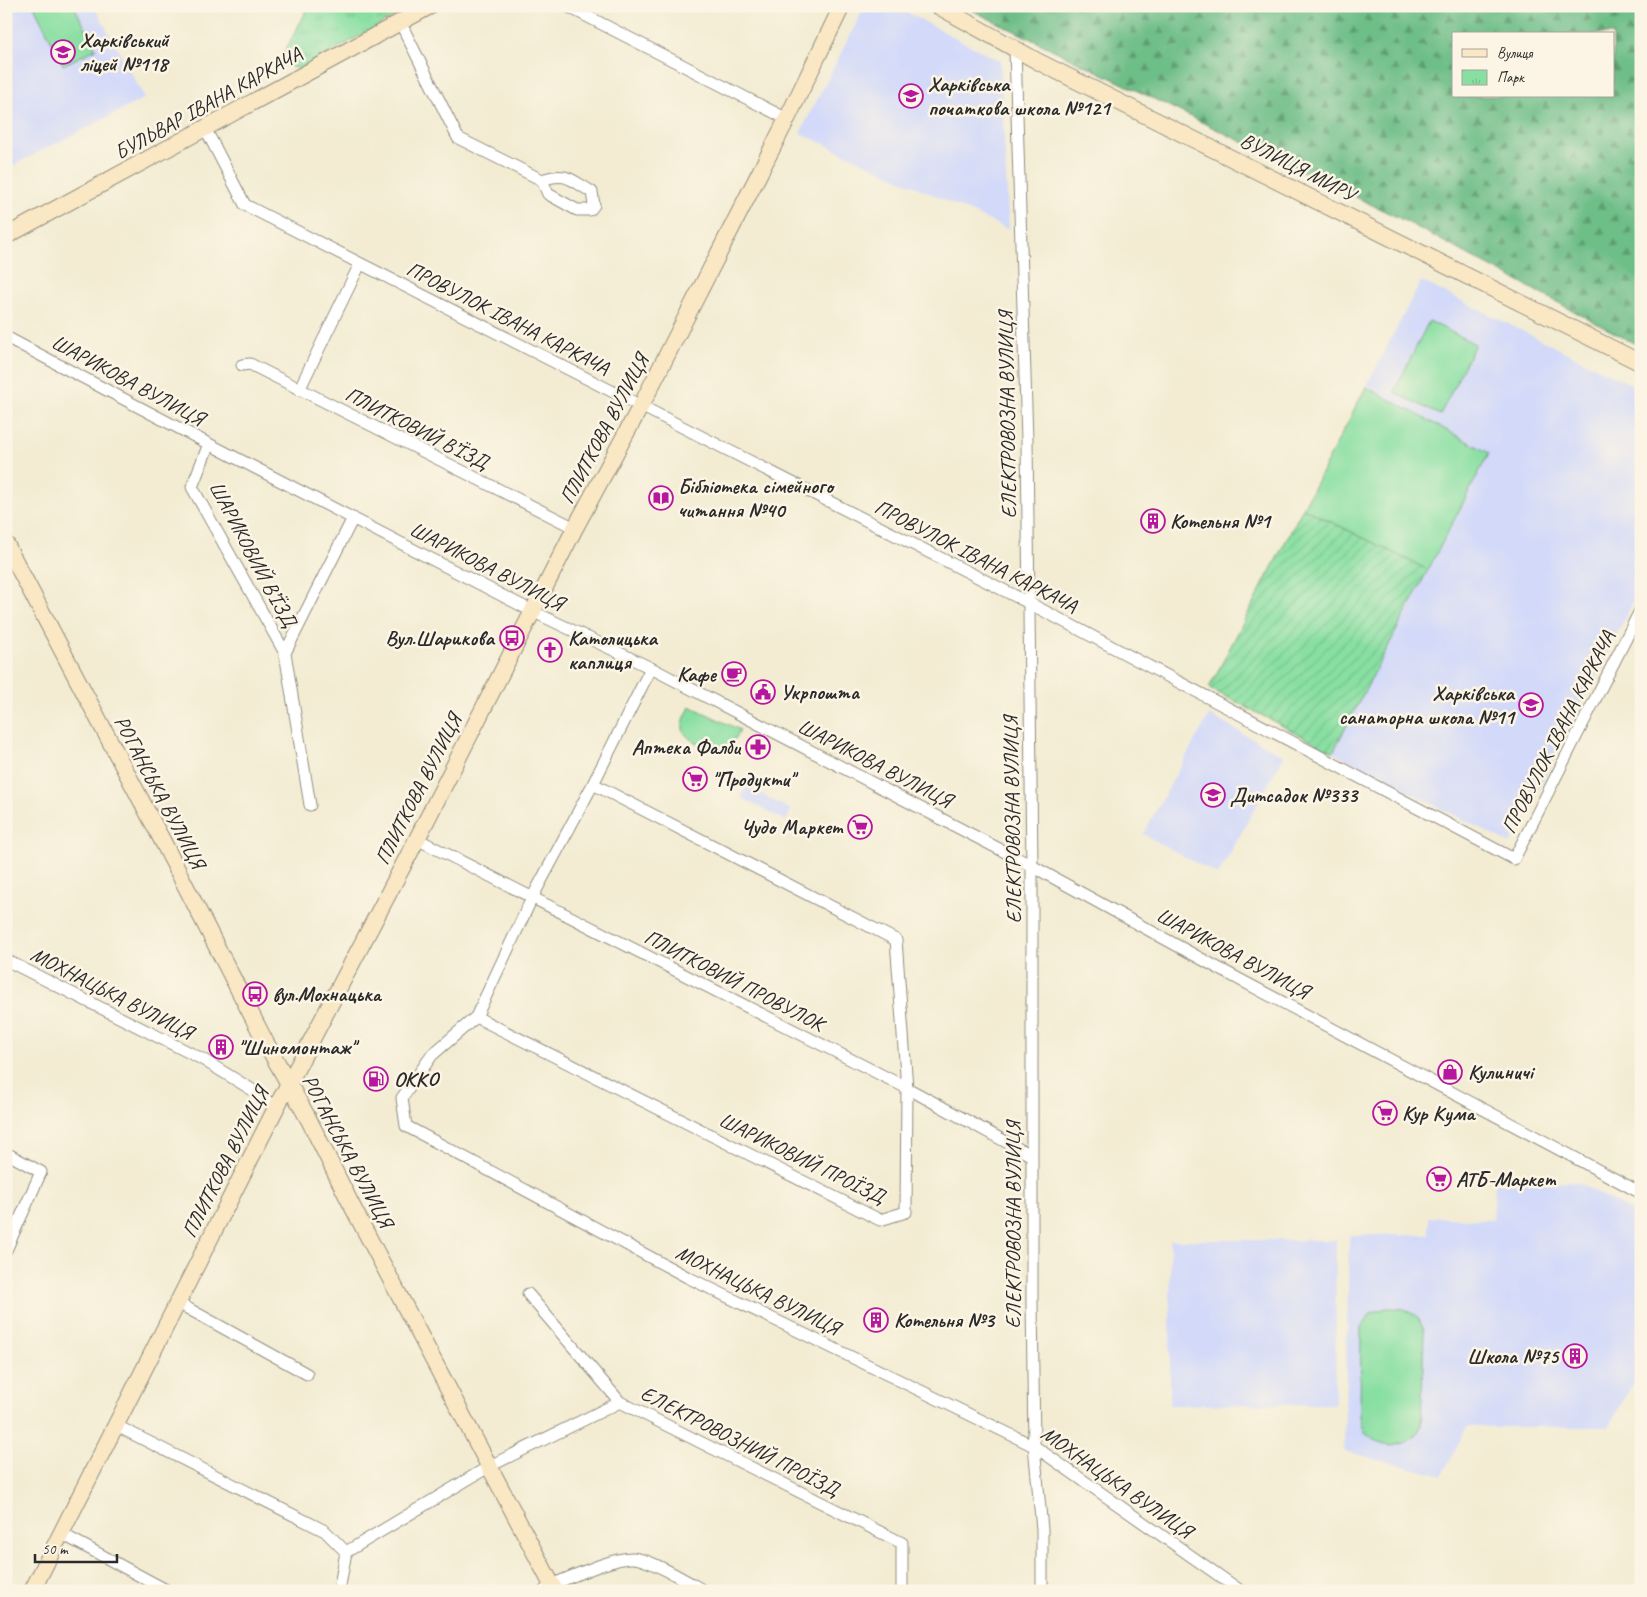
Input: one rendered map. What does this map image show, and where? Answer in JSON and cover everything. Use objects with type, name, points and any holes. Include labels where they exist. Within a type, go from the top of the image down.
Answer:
[{"type":"street","name":"БУЛЬВАР ІВАНА КАРКАЧА","points":[[6,236],[430,6]]},
{"type":"street","points":[[567,6],[787,120]]},
{"type":"street","name":"ПЛИТКОВА ВУЛИЦЯ","points":[[32,1591],[276,1108],[417,839],[575,528],[642,405],[787,120],[842,6]]},
{"type":"street","name":"ВУЛИЦЯ МИРУ","points":[[938,6],[1015,49],[1641,364]]},
{"type":"street","points":[[400,22],[458,138],[542,180]]},
{"type":"street","name":"ЕЛЕКТРОВОЗНА ВУЛИЦЯ","points":[[1015,49],[1026,390],[1029,603],[1034,1446],[1042,1529],[1042,1591]]},
{"type":"street","name":"ПРОВУЛОК ІВАНА КАРКАЧА","points":[[205,128],[245,205],[1029,603],[1514,859],[1641,610]]},
{"type":"street","points":[[299,390],[360,264]]},
{"type":"street","name":"ШАРИКОВА ВУЛИЦЯ","points":[[6,336],[209,444],[532,611],[651,668],[1032,866],[1218,968],[1641,1192]]},
{"type":"street","name":"ПЛИТКОВИЙ В’ЇЗД","points":[[242,365],[250,364],[575,528]]},
{"type":"street","name":"ШАРИКОВИЙ В’ЇЗД","points":[[209,444],[192,487],[285,652],[310,804]]},
{"type":"street","name":"ШАРИКОВИЙ В’ЇЗД","points":[[285,652],[353,518]]},
{"type":"street","name":"РОГАНСЬКА ВУЛИЦЯ","points":[[6,544],[162,840],[266,1043],[309,1120],[352,1206],[490,1466],[550,1589]]},
{"type":"street","points":[[476,1017],[532,898],[594,784],[651,668]]},
{"type":"street","name":"ШАРИКОВИЙ ПРОЇЗД","points":[[476,1017],[880,1220],[906,1212],[907,1088],[896,940],[594,784]]},
{"type":"street","name":"ПЛИТКОВИЙ ПРОВУЛОК","points":[[417,839],[907,1088],[1032,1156]]},
{"type":"street","name":"МОХНАЦЬКА ВУЛИЦЯ","points":[[6,960],[202,1059],[259,1094],[276,1108]]},
{"type":"street","name":"МОХНАЦЬКА ВУЛИЦЯ","points":[[476,1017],[432,1055],[402,1098],[406,1126],[687,1277],[1034,1446],[1241,1591]]},
{"type":"street","points":[[6,1153],[41,1172],[6,1250]]},
{"type":"street","points":[[528,1294],[620,1402]]},
{"type":"street","points":[[178,1303],[307,1374]]},
{"type":"street","name":"ЕЛЕКТРОВОЗНИЙ ПРОЇЗД","points":[[346,1552],[490,1466],[620,1402],[902,1543],[902,1591]]},
{"type":"street","points":[[115,1425],[325,1531],[346,1552],[339,1591]]},
{"type":"street","points":[[62,1534],[168,1591]]},
{"type":"street","points":[[550,1589],[614,1561],[634,1558],[659,1567],[704,1591]]},
{"type":"shaded area","name":"Харківський ліцей №118","points":[[6,6],[94,6],[145,98],[6,169]]},
{"type":"shaded area","name":"Харківська початкова школа №121","points":[[865,6],[895,6],[1000,61],[1009,230],[800,133]]},
{"type":"shaded area","points":[[1421,281],[1641,389],[1641,587],[1510,844],[1209,688]]},
{"type":"shaded area","name":"Дитсадок №333","points":[[1209,715],[1284,756],[1218,875],[1143,834]]},
{"type":"shaded area","points":[[746,786],[791,810],[786,821],[741,797]]},
{"type":"shaded area","points":[[1578,1182],[1641,1217],[1641,1316],[1637,1375],[1609,1427],[1467,1427],[1442,1476],[1344,1451],[1349,1235],[1429,1235],[1429,1217],[1493,1220],[1495,1184]]},
{"type":"shaded area","points":[[1170,1240],[1336,1240],[1335,1404],[1170,1405]]},
{"type":"green space","points":[[34,6],[74,6],[96,49],[63,65]]},
{"type":"green space","points":[[309,6],[385,6],[397,15],[301,69],[278,64]]},
{"type":"green space","points":[[963,6],[1641,6],[1641,347],[1407,222]]},
{"type":"green space","points":[[1429,321],[1475,344],[1440,415],[1394,392]]},
{"type":"green space","points":[[1366,387],[1489,453],[1428,570],[1303,508]]},
{"type":"green space","points":[[1303,508],[1428,570],[1333,752],[1209,688]]},
{"type":"green space","points":[[690,706],[740,730],[728,746],[716,751],[700,745],[686,735],[683,730]]},
{"type":"green space","points":[[1387,1308],[1404,1309],[1417,1316],[1424,1330],[1421,1426],[1416,1436],[1404,1443],[1391,1446],[1376,1441],[1364,1431],[1360,1416],[1361,1327],[1371,1313]]},
{"type":"place","name":"Харківський ліцей №118","points":[[63,52]]},
{"type":"place","name":"Харківська початкова школа №121","points":[[911,96]]},
{"type":"place","name":"Бібліотека сімейного читання №40","points":[[661,498]]},
{"type":"place","name":"Котельня №1","points":[[1153,521]]},
{"type":"place","name":"Вул.Шарикова","points":[[512,638]]},
{"type":"place","name":"Католицька каплиця","points":[[550,650]]},
{"type":"place","name":"Кафе","points":[[734,674]]},
{"type":"place","name":"Укрпошта","points":[[763,692]]},
{"type":"place","name":"Харківська санаторна школа №11","points":[[1531,705]]},
{"type":"place","name":"Аптека Фалби","points":[[758,747]]},
{"type":"place","name":"\"Продукти\"","points":[[695,779]]},
{"type":"place","name":"Дитсадок №333","points":[[1213,795]]},
{"type":"place","name":"Чудо Маркет","points":[[860,827]]},
{"type":"place","name":"вул.Мохнацька","points":[[255,994]]},
{"type":"place","name":"\"Шиномонтаж\"","points":[[221,1047]]},
{"type":"place","name":"Кулиничі","points":[[1450,1072]]},
{"type":"place","name":"ОККО","points":[[376,1079]]},
{"type":"place","name":"Кур Кума","points":[[1385,1113]]},
{"type":"place","name":"АТБ-Маркет","points":[[1439,1179]]},
{"type":"place","name":"Котельня №3","points":[[876,1320]]},
{"type":"place","name":"Школа №75","points":[[1575,1356]]}]
